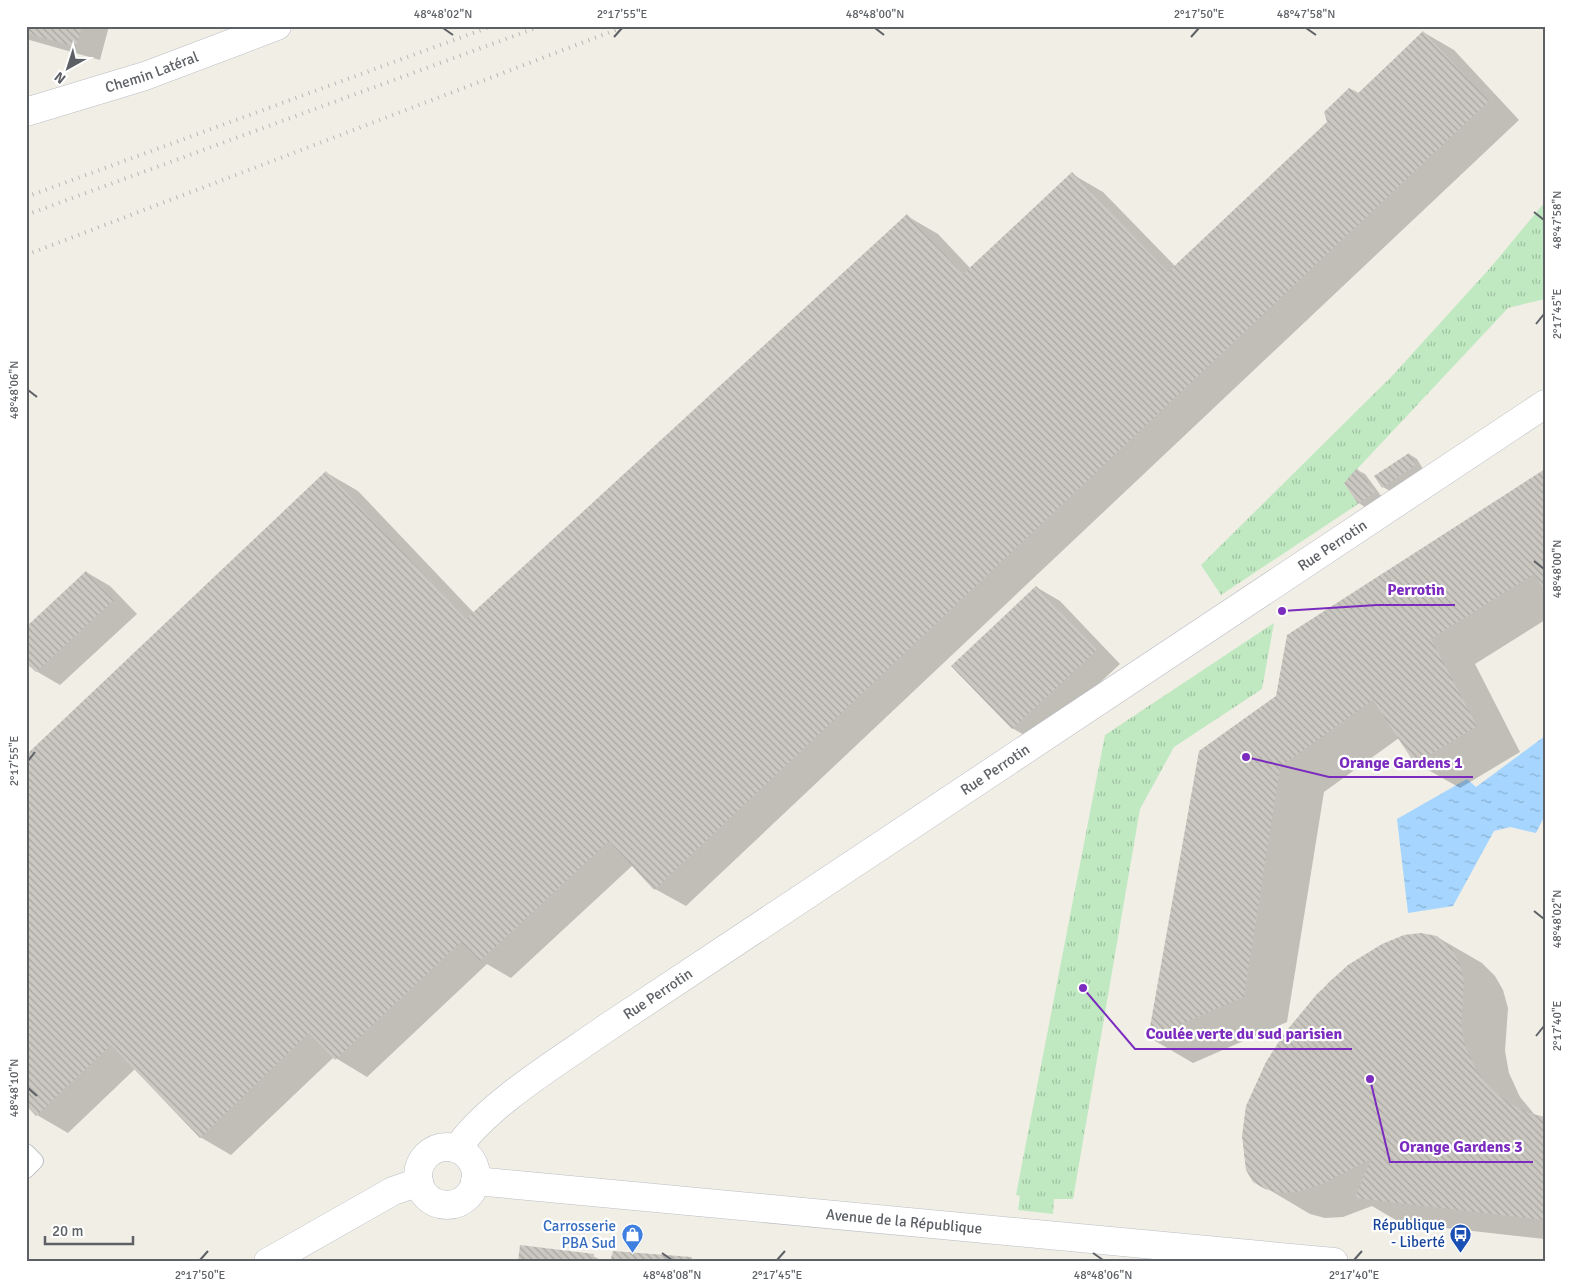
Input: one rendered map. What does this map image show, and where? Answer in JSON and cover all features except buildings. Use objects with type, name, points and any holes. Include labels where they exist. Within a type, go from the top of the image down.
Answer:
[{"type":"street","name":"Chemin Latéral","points":[[26,112],[145,76],[278,26]]},
{"type":"street","name":"Rue Perrotin","points":[[458,1149],[467,1134],[497,1107],[605,1029],[1545,404]]},
{"type":"street","points":[[447,1147],[458,1149],[466,1154],[472,1162],[475,1171],[475,1181],[472,1190],[466,1198],[448,1204],[437,1203],[422,1191],[418,1171],[428,1154],[447,1147]]},
{"type":"street","name":"Avenue de la République","points":[[475,1181],[1334,1262]]},
{"type":"street","points":[[268,1262],[392,1192],[419,1182]]},
{"type":"lane","points":[[26,1152],[35,1161],[26,1170]]},
{"type":"green space","points":[[1545,202],[1545,299],[1508,308],[1344,483],[1358,504],[1221,595],[1201,565],[1393,375],[1491,267]]},
{"type":"green space","points":[[1274,623],[1262,689],[1174,747],[1140,809],[1073,1199],[1054,1199],[1053,1214],[1018,1210],[1020,1196],[1016,1195],[1105,735]]},
{"type":"water","points":[[1545,736],[1545,815],[1536,833],[1510,827],[1494,831],[1453,906],[1408,913],[1397,819],[1467,779],[1476,787]]},
{"type":"railway","points":[[26,197],[492,26]]},
{"type":"railway","points":[[26,215],[541,26]]},
{"type":"railway","points":[[26,255],[626,26]]},
{"type":"place","name":"Perrotin","points":[[1282,611]]},
{"type":"place","name":"Orange Gardens 1","points":[[1246,757]]},
{"type":"place","name":"Coulée verte du sud parisien","points":[[1083,988]]},
{"type":"place","name":"Orange Gardens 3","points":[[1370,1079]]},
{"type":"place","name":"République - Liberté","points":[[1461,1253]]},
{"type":"place","name":"Carrosserie PBA Sud","points":[[632,1254]]}]
